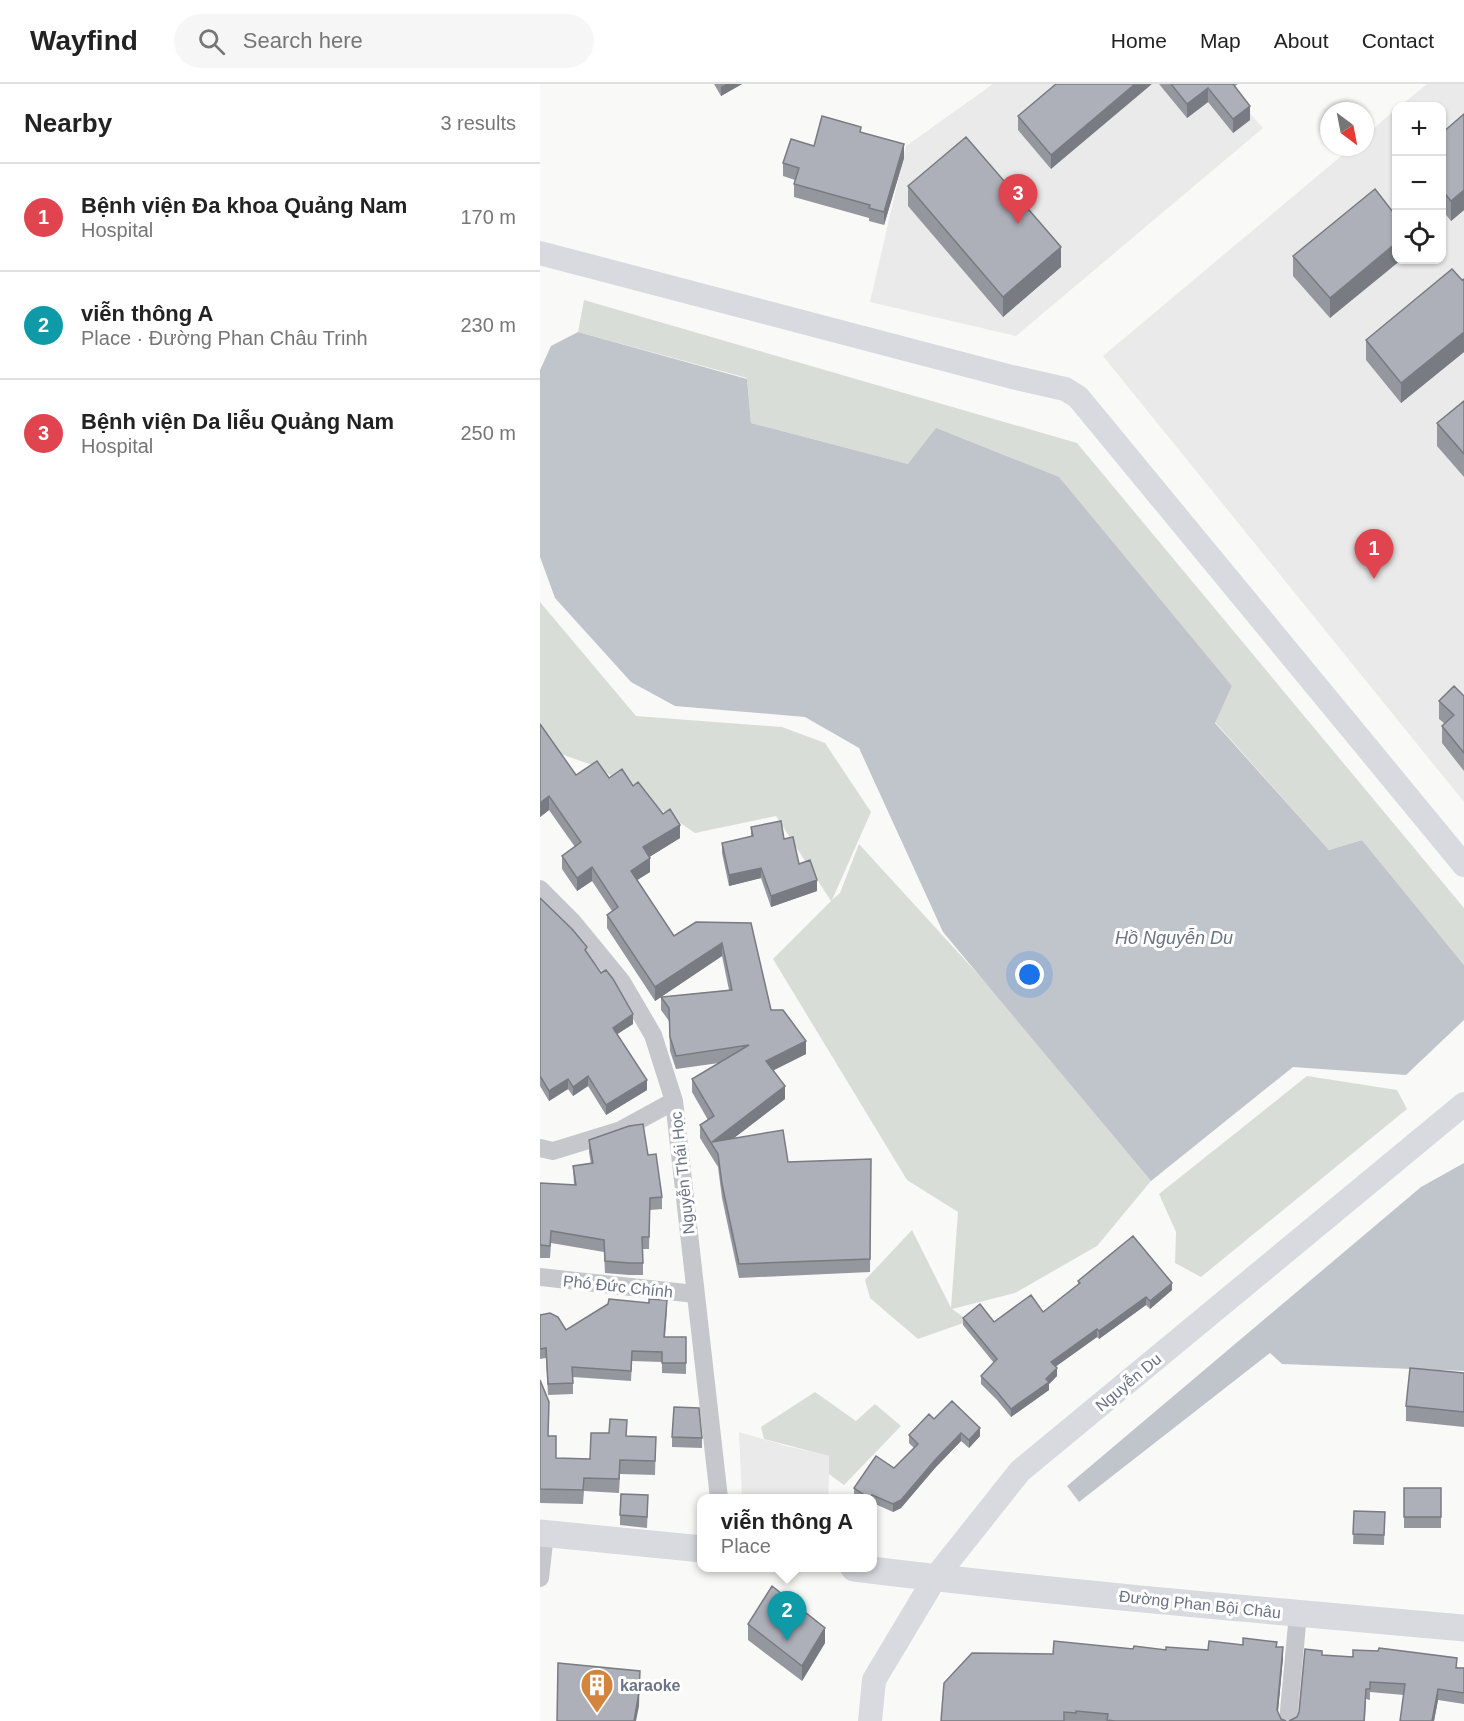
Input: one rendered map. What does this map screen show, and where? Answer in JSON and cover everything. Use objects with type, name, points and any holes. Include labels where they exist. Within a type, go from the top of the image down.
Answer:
[{"type":"main road","points":[[543,1533],[697,1548]]},
{"type":"main road","name":"Đường Phan Bội Châu","points":[[877,1571],[1298,1614],[1464,1628]]},
{"type":"street","points":[[540,253],[1065,389],[1078,397],[1464,865]]},
{"type":"street","name":"Nguyễn Thái Học","points":[[540,889],[572,921],[622,982],[653,1035],[674,1101],[719,1494]]},
{"type":"street","points":[[540,1148],[553,1151],[621,1130],[674,1101]]},
{"type":"street","name":"Nguyễn Du","points":[[870,1721],[874,1680],[935,1578],[1020,1471],[1464,1104]]},
{"type":"street","name":"Phó Đức Chính","points":[[540,1277],[695,1294]]},
{"type":"street","points":[[540,1578],[543,1533]]},
{"type":"street","points":[[1288,1721],[1298,1614]]},
{"type":"shaded area","points":[[993,84],[1224,84],[1263,128],[1016,336],[870,302],[906,146]]},
{"type":"shaded area","points":[[1427,84],[1464,84],[1464,802],[1103,356],[1341,156],[1374,156],[1374,128],[1392,112],[1392,264],[1446,264],[1446,102],[1405,102]]},
{"type":"shaded area","points":[[584,300],[1077,443],[1464,908],[1464,965],[1362,840],[1329,850],[1215,722],[1232,686],[908,464],[751,423],[747,378],[578,332]]},
{"type":"shaded area","points":[[540,602],[636,716],[782,727],[825,743],[871,812],[832,900],[840,893],[859,844],[986,983],[1151,1181],[1097,1246],[1015,1293],[952,1309],[969,1321],[918,1339],[870,1298],[865,1280],[912,1230],[951,1308],[958,1212],[907,1180],[773,959],[831,901],[776,816],[695,833],[598,767],[552,751],[540,731]]},
{"type":"shaded area","points":[[1307,1076],[1397,1090],[1407,1109],[1201,1277],[1175,1263],[1176,1232],[1159,1194]]},
{"type":"shaded area","points":[[815,1392],[856,1421],[875,1404],[901,1426],[844,1485],[829,1474],[829,1456],[764,1439],[761,1427]]},
{"type":"shaded area","points":[[739,1432],[830,1456],[828,1494],[742,1494]]},
{"type":"water","name":"Hồ Nguyễn Du","points":[[578,332],[747,379],[751,423],[908,464],[936,428],[1059,477],[1232,686],[1215,723],[1329,850],[1362,840],[1464,965],[1464,1020],[1406,1075],[1293,1067],[1151,1181],[943,932],[859,748],[805,717],[675,706],[631,682],[555,598],[540,557],[540,370],[551,346]]},
{"type":"water","points":[[1464,1163],[1464,1371],[1282,1364],[1270,1353],[1079,1502],[1067,1486],[1421,1187]]},
{"type":"building","points":[[1056,84],[1135,84],[1051,155],[1018,116]]},
{"type":"building","points":[[1171,84],[1233,84],[1250,106],[1233,119],[1208,88],[1187,104]]},
{"type":"building","points":[[1464,114],[1464,190],[1451,201],[1446,195],[1446,130]]},
{"type":"building","points":[[822,116],[861,127],[860,132],[904,144],[884,212],[869,208],[870,205],[794,184],[799,168],[783,163],[791,139],[814,146]]},
{"type":"building","points":[[966,137],[1061,247],[1003,297],[908,186]]},
{"type":"building","points":[[1375,189],[1392,211],[1392,246],[1330,298],[1293,256]]},
{"type":"building","points":[[1452,269],[1462,280],[1464,279],[1464,332],[1401,383],[1366,340]]},
{"type":"building","points":[[1464,401],[1464,454],[1437,423]]},
{"type":"building","points":[[1454,686],[1464,696],[1464,753],[1442,726],[1454,715],[1439,701]]},
{"type":"building","points":[[540,724],[576,775],[597,761],[609,778],[622,769],[633,786],[638,782],[663,814],[670,809],[680,825],[643,847],[650,858],[631,871],[674,936],[696,922],[751,923],[771,1010],[783,1010],[806,1041],[766,1061],[785,1086],[712,1142],[783,1130],[788,1162],[871,1159],[870,1259],[739,1264],[718,1154],[700,1125],[714,1116],[692,1079],[749,1045],[676,1056],[670,1037],[669,1008],[661,997],[732,990],[722,943],[655,987],[607,915],[618,907],[592,867],[577,878],[562,856],[581,842],[549,796],[540,803]]},
{"type":"building","points":[[781,821],[784,839],[793,837],[799,864],[810,860],[817,880],[771,896],[761,868],[729,875],[722,843],[753,836],[751,827]]},
{"type":"building","points":[[540,898],[587,947],[585,950],[601,973],[606,970],[633,1014],[613,1028],[647,1080],[606,1105],[588,1076],[573,1087],[568,1079],[549,1091],[540,1076]]},
{"type":"building","points":[[643,1124],[648,1155],[656,1154],[662,1197],[650,1198],[649,1237],[642,1237],[643,1263],[605,1261],[604,1240],[551,1231],[550,1246],[540,1245],[540,1183],[576,1185],[573,1166],[593,1163],[589,1140],[629,1126]]},
{"type":"building","points":[[1133,1236],[1172,1283],[1150,1301],[1146,1297],[1051,1362],[1057,1368],[1046,1379],[1049,1382],[1011,1409],[981,1376],[997,1359],[963,1318],[980,1304],[994,1322],[1031,1295],[1043,1312]]},
{"type":"building","points":[[609,1299],[649,1303],[649,1299],[667,1300],[664,1337],[686,1337],[686,1363],[662,1363],[662,1352],[632,1351],[631,1371],[572,1367],[573,1383],[548,1384],[546,1348],[540,1349],[540,1315],[550,1313],[558,1317],[566,1330],[608,1304]]},
{"type":"building","points":[[1410,1368],[1464,1373],[1464,1412],[1406,1406]]},
{"type":"building","points":[[540,1380],[549,1402],[548,1436],[556,1436],[556,1458],[590,1459],[591,1433],[609,1433],[610,1419],[627,1420],[626,1436],[656,1437],[655,1461],[620,1460],[619,1479],[584,1478],[583,1490],[540,1489]]},
{"type":"building","points":[[952,1401],[980,1428],[969,1440],[961,1433],[901,1500],[893,1504],[877,1497],[877,1494],[863,1494],[854,1488],[876,1456],[894,1468],[918,1444],[909,1435],[929,1414],[934,1419]]},
{"type":"building","points":[[674,1407],[699,1408],[702,1438],[672,1437]]},
{"type":"building","points":[[1404,1488],[1441,1488],[1441,1517],[1404,1517]]},
{"type":"building","points":[[621,1494],[648,1495],[647,1517],[620,1515]]},
{"type":"building","points":[[1354,1511],[1385,1512],[1384,1535],[1353,1534]]},
{"type":"building","points":[[772,1586],[825,1628],[802,1666],[748,1624]]},
{"type":"building","points":[[1243,1638],[1277,1642],[1276,1647],[1283,1647],[1277,1710],[1281,1719],[1286,1721],[1115,1721],[1107,1720],[1108,1714],[1076,1711],[1076,1713],[1064,1712],[1064,1721],[941,1721],[944,1683],[972,1653],[1053,1654],[1054,1641],[1133,1649],[1134,1646],[1166,1650],[1166,1647],[1208,1650],[1209,1641],[1243,1645]]},
{"type":"building","points":[[1379,1648],[1457,1658],[1456,1668],[1464,1668],[1464,1693],[1438,1689],[1432,1721],[1400,1721],[1405,1684],[1370,1682],[1370,1689],[1366,1689],[1364,1721],[1289,1721],[1297,1717],[1299,1712],[1305,1649],[1322,1651],[1322,1655],[1353,1657],[1353,1650],[1378,1651]]},
{"type":"building","points":[[558,1663],[640,1671],[634,1721],[557,1721]]},
{"type":"place","name":"Bệnh viện Da liễu Quảng Nam","points":[[1018,224]]},
{"type":"place","name":"Bệnh viện Đa khoa Quảng Nam","points":[[1374,579]]},
{"type":"place","name":"viễn thông A","points":[[787,1641]]},
{"type":"place","name":"karaoke","points":[[597,1714]]}]
